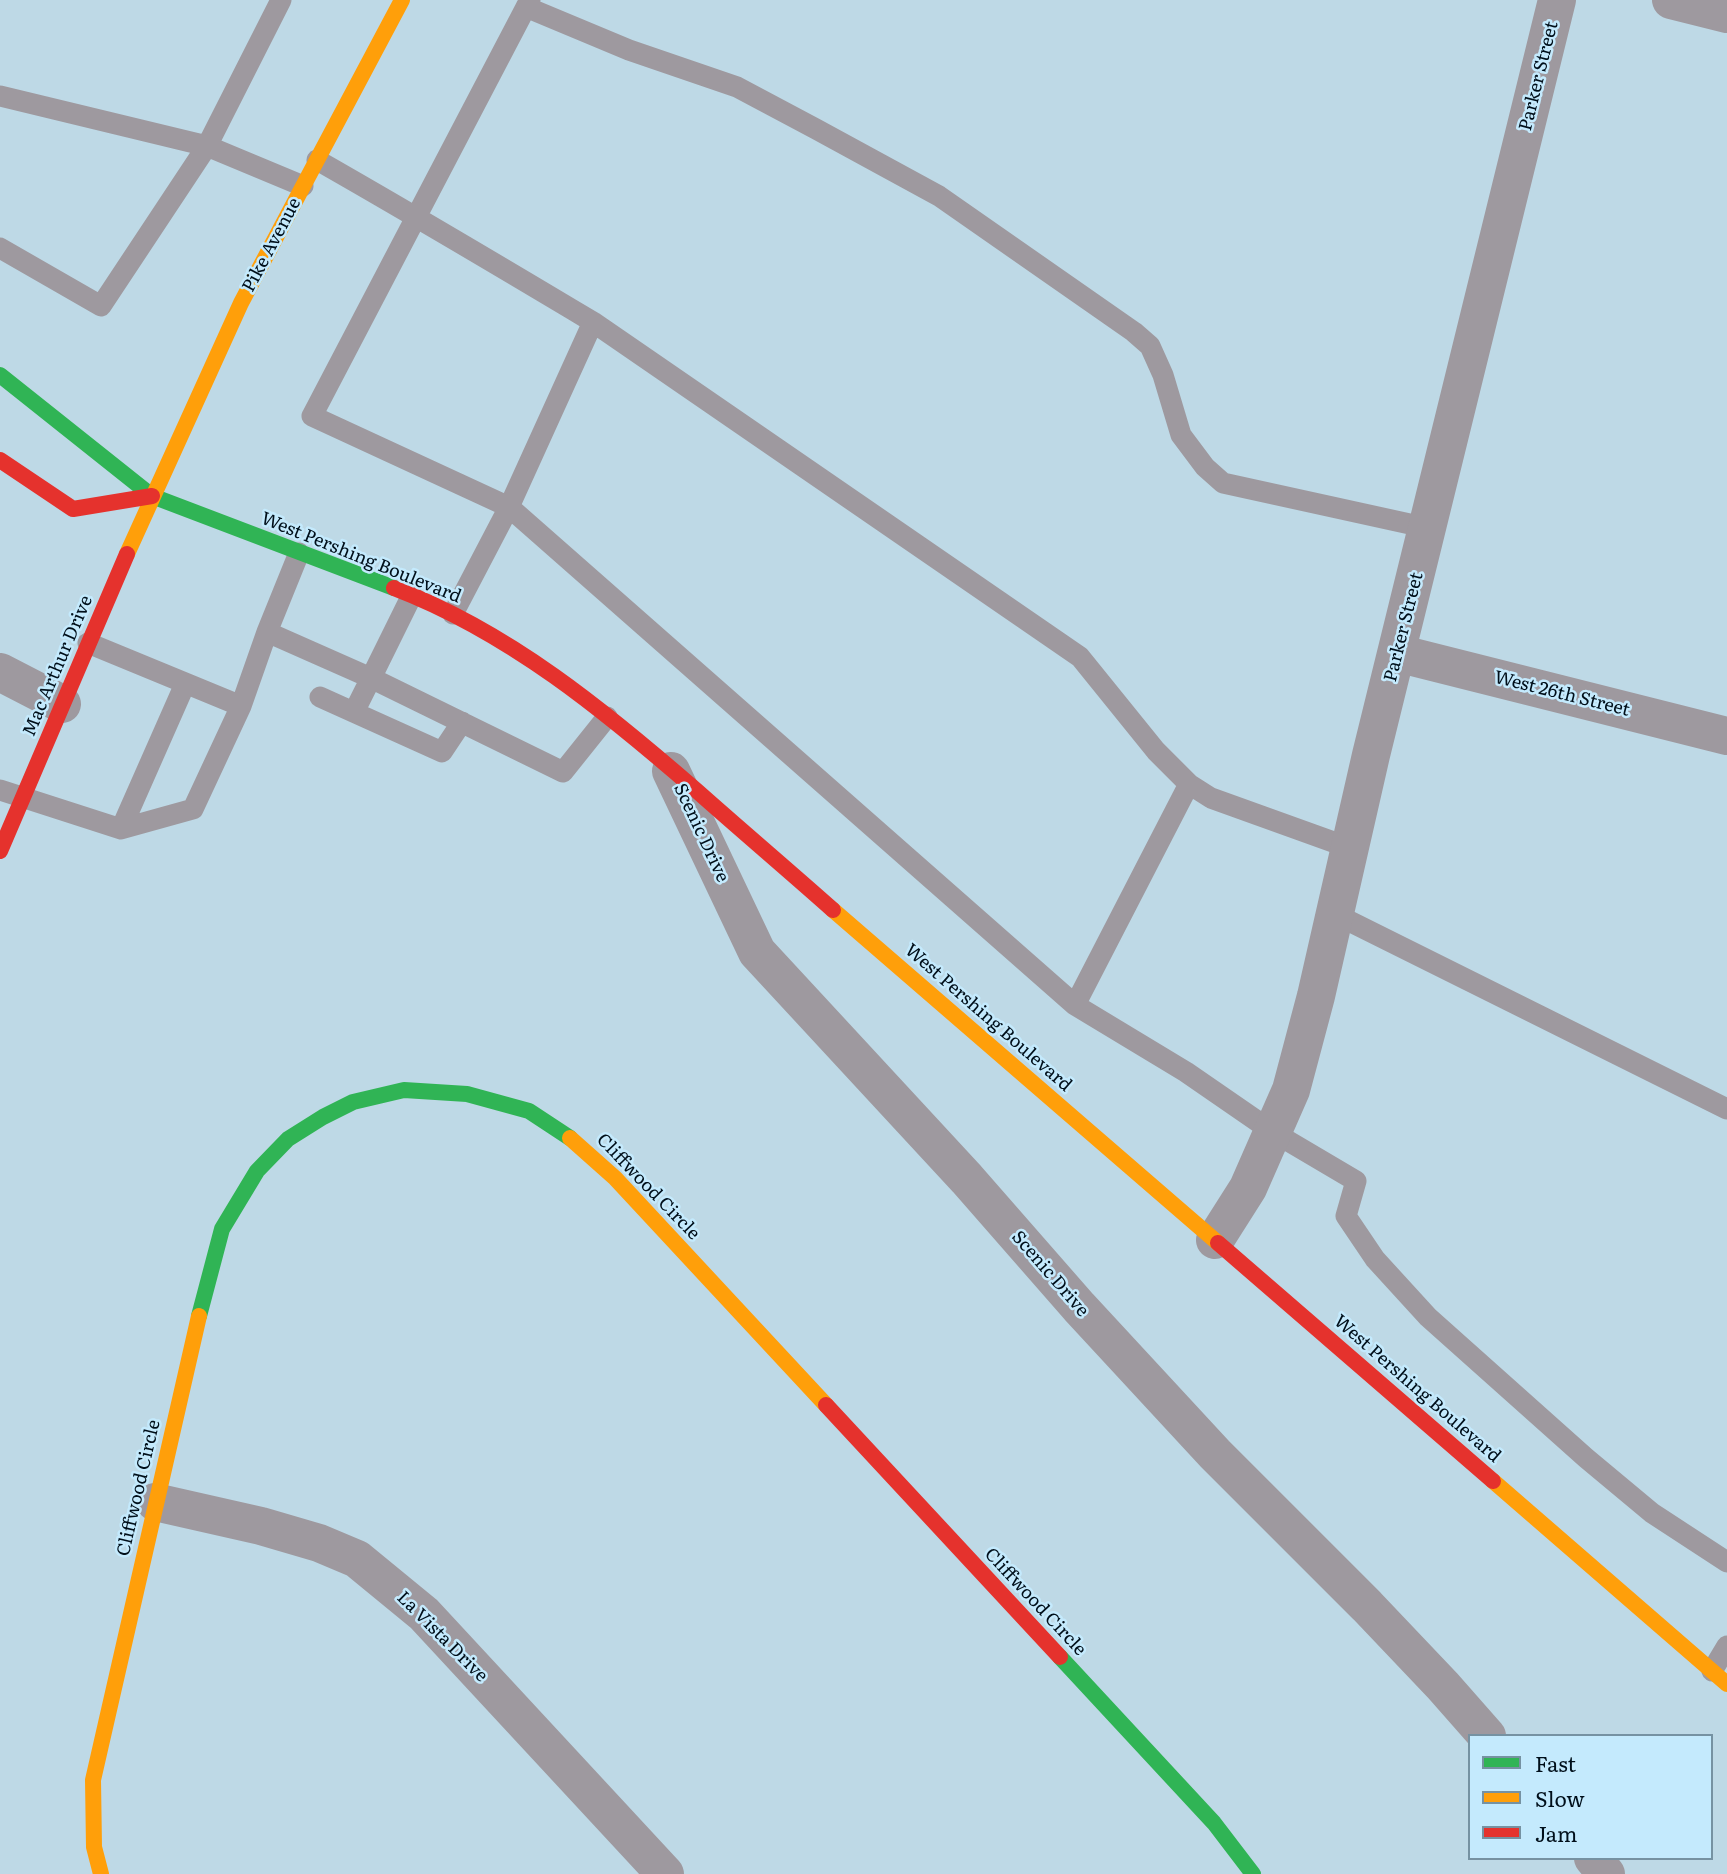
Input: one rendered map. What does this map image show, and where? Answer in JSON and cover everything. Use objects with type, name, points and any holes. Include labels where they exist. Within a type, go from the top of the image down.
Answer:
[{"type":"street","name":"Pike Avenue","points":[[152,496],[226,335],[402,0]]},
{"type":"street","name":"Parker Street","points":[[1215,1240],[1248,1188],[1291,1090],[1557,0]]},
{"type":"street","points":[[1671,0],[1727,14]]},
{"type":"street","name":"West Pershing Boulevard","points":[[0,375],[152,496],[412,595],[453,614],[527,657],[607,717],[1720,1678]]},
{"type":"street","points":[[0,460],[73,509],[152,496]]},
{"type":"street","name":"Mac Arthur Drive","points":[[0,851],[152,496]]},
{"type":"street","name":"West 26th Street","points":[[1397,653],[1727,736]]},
{"type":"street","points":[[0,672],[62,704]]},
{"type":"street","name":"Scenic Drive","points":[[671,771],[757,952],[967,1179],[1079,1307],[1215,1454],[1367,1606],[1485,1734]]},
{"type":"street","name":"Cliffwood Circle","points":[[101,1874],[94,1847],[93,1780],[206,1284],[222,1229],[257,1171],[288,1139],[353,1102],[404,1090],[467,1094],[530,1111],[572,1139],[615,1178],[1214,1823],[1253,1874]]},
{"type":"street","name":"La Vista Drive","points":[[155,1502],[261,1526],[319,1543],[357,1559],[424,1614],[665,1874]]},
{"type":"street","points":[[1595,1860],[1606,1874]]},
{"type":"lane","points":[[0,248],[101,306],[206,146],[281,0]]},
{"type":"lane","points":[[1428,528],[1223,483],[1205,467],[1181,435],[1163,375],[1150,346],[1134,332],[939,196],[737,87],[629,50],[528,4],[312,416],[509,507],[1075,1005],[1186,1073],[1273,1132],[1356,1181],[1346,1216],[1376,1259],[1428,1317],[1652,1513],[1727,1562]]},
{"type":"lane","points":[[0,96],[206,146],[303,186]]},
{"type":"lane","points":[[317,160],[593,322],[1080,657],[1156,751],[1189,783],[1211,798],[1350,848]]},
{"type":"lane","points":[[453,614],[509,507],[593,322]]},
{"type":"lane","points":[[0,790],[121,829],[193,810],[241,706],[261,673],[267,632],[299,553]]},
{"type":"lane","points":[[354,712],[412,595]]},
{"type":"lane","points":[[267,632],[371,678],[563,772],[607,717]]},
{"type":"lane","points":[[88,643],[241,706]]},
{"type":"lane","points":[[121,829],[185,684]]},
{"type":"lane","points":[[320,697],[442,752],[462,722]]},
{"type":"lane","points":[[1075,1005],[1189,783]]},
{"type":"lane","points":[[1335,914],[1727,1110]]},
{"type":"lane","points":[[1720,1678],[1727,1646]]},
{"type":"traffic: fast","points":[[0,375],[152,496],[394,588]]},
{"type":"traffic: fast","points":[[199,1316],[222,1229],[257,1171],[288,1139],[353,1102],[404,1090],[467,1094],[529,1111],[570,1138]]},
{"type":"traffic: fast","points":[[1060,1657],[1214,1823],[1253,1874]]},
{"type":"traffic: slow","points":[[127,554],[241,303],[402,0]]},
{"type":"traffic: slow","points":[[833,910],[1218,1243]]},
{"type":"traffic: slow","points":[[570,1138],[615,1178],[826,1405]]},
{"type":"traffic: slow","points":[[101,1874],[94,1847],[93,1780],[199,1316]]},
{"type":"traffic: slow","points":[[1493,1481],[1727,1684]]},
{"type":"traffic: jam","points":[[0,460],[73,509],[152,496]]},
{"type":"traffic: jam","points":[[0,851],[127,554]]},
{"type":"traffic: jam","points":[[394,588],[477,627],[516,650],[591,703],[833,910]]},
{"type":"traffic: jam","points":[[1218,1243],[1493,1481]]},
{"type":"traffic: jam","points":[[826,1405],[1060,1657]]}]
